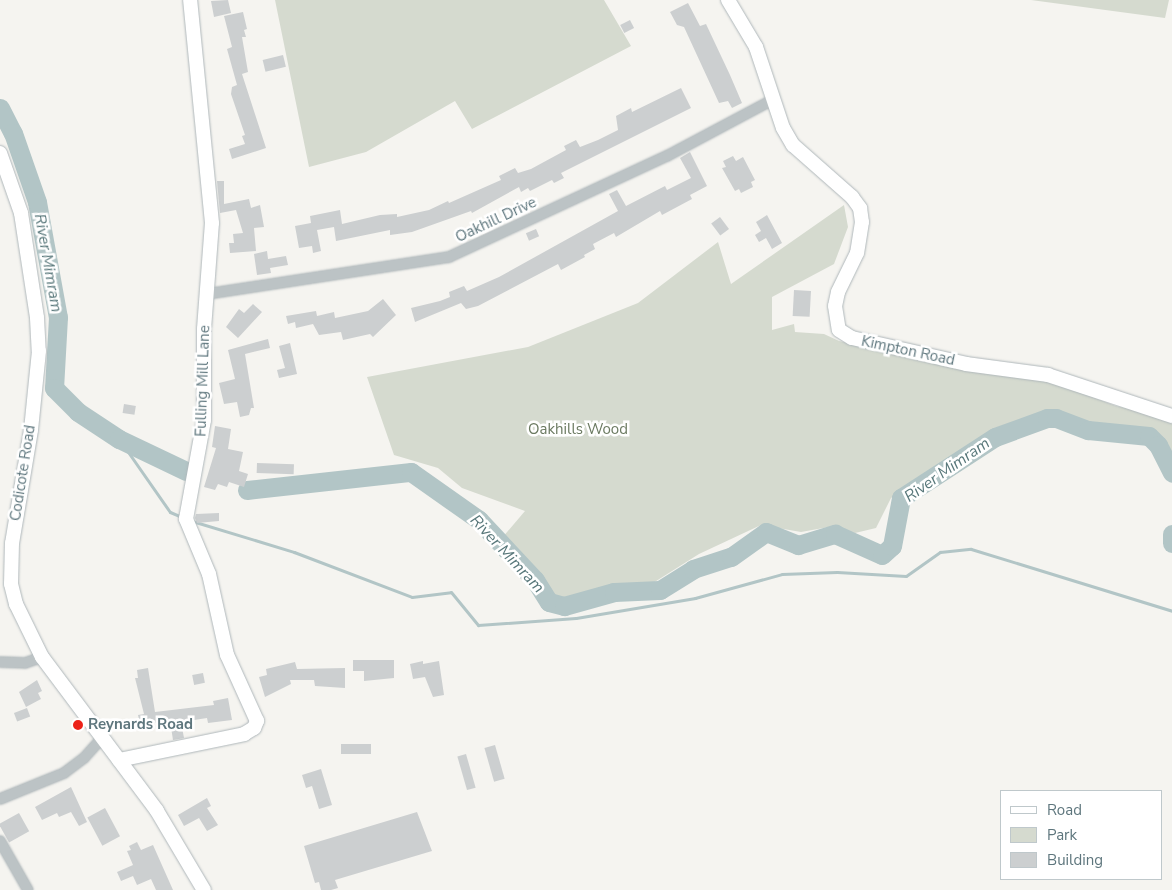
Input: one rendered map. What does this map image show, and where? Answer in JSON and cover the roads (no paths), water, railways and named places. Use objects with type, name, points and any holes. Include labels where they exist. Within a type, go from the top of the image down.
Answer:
[{"type":"street","name":"Fulling Mill Lane","points":[[119,760],[244,734],[254,728],[257,720],[227,654],[211,580],[186,519],[204,420],[207,294],[212,223],[190,0]]},
{"type":"street","name":"Kimpton Road","points":[[728,0],[756,47],[792,145],[852,197],[860,208],[862,222],[857,253],[838,292],[835,306],[839,330],[852,338],[966,364],[1048,375],[1172,416]]},
{"type":"street","name":"Oakhill Drive","points":[[207,294],[449,257],[667,156],[774,99]]},
{"type":"street","name":"Codicote Road","points":[[0,153],[21,212],[38,318],[39,352],[31,430],[12,543],[11,584],[24,626],[42,657],[157,811],[204,890]]},
{"type":"street","points":[[0,662],[25,663],[42,657]]},
{"type":"street","points":[[0,799],[64,773],[84,758],[102,738]]},
{"type":"street","points":[[0,841],[28,890]]},
{"type":"waterway","name":"River Mimram","points":[[0,108],[13,133],[37,202],[58,317],[54,388],[78,412],[119,439],[186,471]]},
{"type":"waterway","name":"River Mimram","points":[[247,490],[411,472],[479,520],[535,580],[549,602],[564,606],[614,592],[660,590],[693,569],[731,557],[766,532],[798,545],[835,534],[882,555],[892,546],[901,498],[995,437],[1047,418],[1056,418],[1088,430],[1149,436],[1158,445],[1172,473]]},
{"type":"waterway","points":[[119,439],[170,512],[182,517]]},
{"type":"waterway","points":[[192,521],[294,552],[412,597],[451,592],[478,625],[576,618],[695,598],[782,574],[837,572],[906,576],[940,552],[971,549],[1172,611]]},
{"type":"waterway","name":"River Mimram","points":[[1172,534],[1172,543]]},
{"type":"place","name":"Reynards Road","points":[[78,725]]},
{"type":"park label","name":"Oakhills Wood","points":[[578,430]]}]
